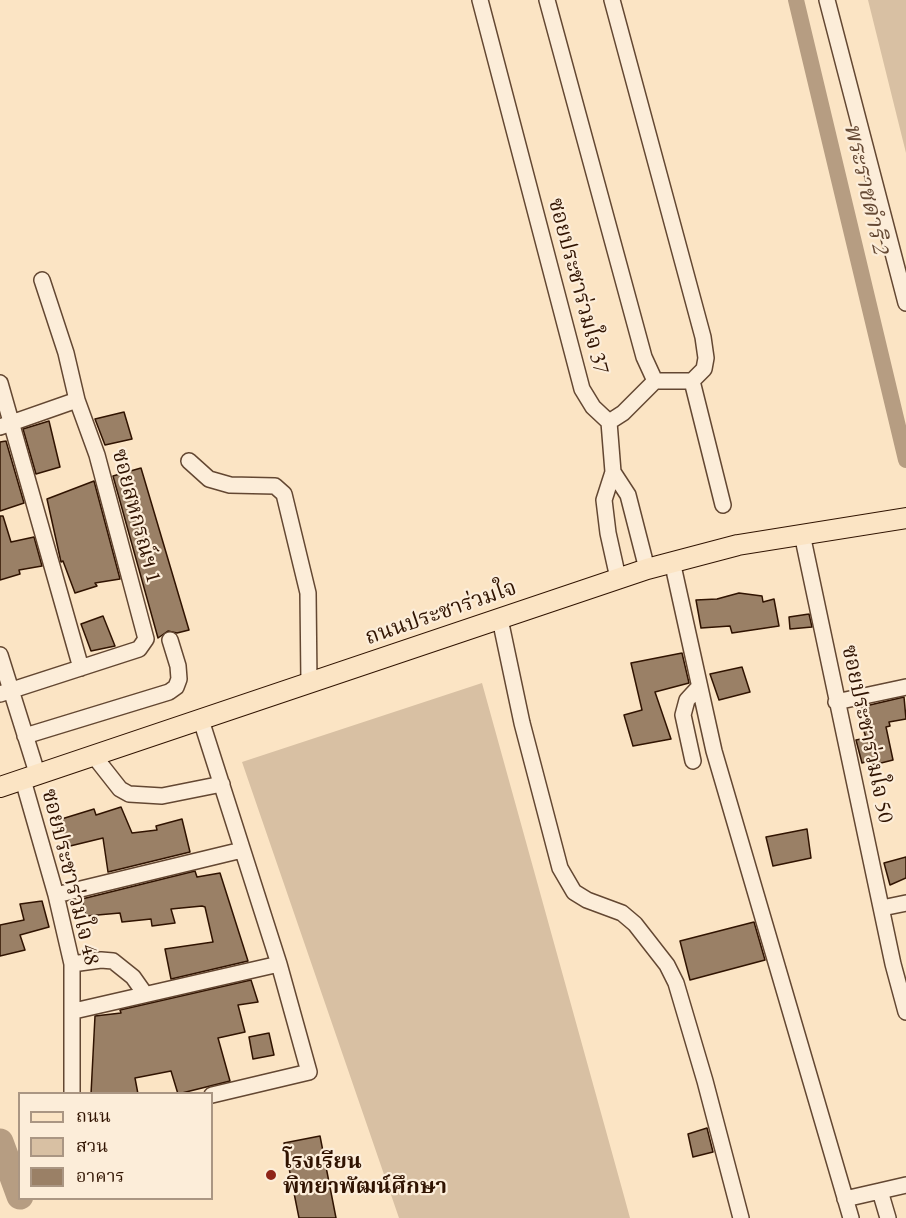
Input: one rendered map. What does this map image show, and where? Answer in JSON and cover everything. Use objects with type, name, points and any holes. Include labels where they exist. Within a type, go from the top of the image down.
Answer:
[{"type":"main road","name":"ถนนประชาร่วมใจ","points":[[0,787],[647,568],[738,544],[900,519]]},
{"type":"street","name":"ซอยประชาร่วมใจ 37","points":[[480,0],[582,389],[593,406],[609,422]]},
{"type":"street","points":[[547,0],[644,357],[655,381]]},
{"type":"street","points":[[612,0],[703,337],[706,358],[704,369],[692,381],[655,381],[623,413],[609,422],[613,472],[604,500],[608,533],[618,578]]},
{"type":"street","points":[[827,0],[906,303]]},
{"type":"street","name":"ซอยสหกรณ์ฯ 1","points":[[42,280],[66,353],[77,400],[97,455],[146,635],[144,645],[139,649],[81,668]]},
{"type":"street","points":[[692,381],[723,505]]},
{"type":"street","points":[[0,383],[6,425],[81,668],[5,692]]},
{"type":"street","points":[[6,425],[77,400]]},
{"type":"street","points":[[189,461],[209,479],[230,485],[275,486],[284,494],[308,593],[309,683]]},
{"type":"street","points":[[613,472],[628,495],[647,568]]},
{"type":"street","name":"ซอยประชาร่วมใจ 50","points":[[802,534],[836,702],[906,1012]]},
{"type":"street","points":[[672,561],[698,688],[732,817],[777,958],[851,1218]]},
{"type":"street","points":[[500,619],[522,723],[560,868],[574,892],[587,900],[622,913],[635,924],[667,964],[676,983],[705,1081],[741,1218]]},
{"type":"street","points":[[25,736],[169,692],[176,687],[178,679],[178,666],[170,640]]},
{"type":"street","name":"ซอยประชาร่วมใจ 48","points":[[0,655],[5,692],[25,736],[30,778],[72,964],[74,1011],[72,1092]]},
{"type":"street","points":[[836,702],[906,687]]},
{"type":"street","points":[[693,761],[683,715],[687,700],[698,688]]},
{"type":"street","points":[[201,720],[279,964],[309,1072],[213,1095]]},
{"type":"street","points":[[94,756],[120,789],[129,794],[162,796],[222,784]]},
{"type":"street","points":[[56,895],[242,850]]},
{"type":"street","points":[[882,908],[906,903]]},
{"type":"street","points":[[72,964],[101,960],[113,961],[124,968],[145,994]]},
{"type":"street","points":[[74,1011],[279,964]]},
{"type":"street","points":[[845,1199],[906,1185]]},
{"type":"street","points":[[880,1191],[888,1218]]},
{"type":"green space","points":[[868,0],[906,0],[906,153]]},
{"type":"green space","points":[[482,683],[630,1218],[399,1218],[242,762]]},
{"type":"building","points":[[124,412],[132,439],[105,445],[95,419]]},
{"type":"building","points":[[49,421],[60,467],[36,474],[23,429]]},
{"type":"building","points":[[6,441],[24,503],[0,511],[0,442]]},
{"type":"building","points":[[141,468],[189,630],[177,633],[168,631],[158,638],[113,476]]},
{"type":"building","points":[[94,481],[120,579],[95,583],[97,586],[75,593],[63,561],[61,562],[47,499]]},
{"type":"building","points":[[0,516],[3,516],[11,542],[34,537],[42,566],[19,570],[20,574],[0,580]]},
{"type":"building","points":[[739,593],[762,596],[763,602],[774,599],[779,626],[732,633],[730,626],[701,628],[696,600],[717,599]]},
{"type":"building","points":[[809,614],[812,627],[790,629],[789,617]]},
{"type":"building","points":[[103,616],[115,646],[91,651],[81,624]]},
{"type":"building","points":[[682,653],[689,683],[655,692],[671,739],[633,746],[624,715],[642,710],[631,663]]},
{"type":"building","points":[[742,667],[750,692],[719,700],[710,674]]},
{"type":"building","points":[[904,697],[906,719],[889,722],[890,726],[886,727],[893,760],[873,765],[871,760],[862,763],[856,740],[866,738],[857,708]]},
{"type":"building","points":[[121,807],[132,833],[157,830],[156,826],[182,819],[190,852],[108,872],[103,838],[66,847],[55,821],[94,809],[96,815]]},
{"type":"building","points":[[807,829],[811,858],[773,866],[766,837]]},
{"type":"building","points":[[906,857],[906,878],[890,885],[884,863]]},
{"type":"building","points":[[195,871],[197,877],[220,873],[248,961],[171,979],[165,949],[213,942],[205,907],[202,906],[171,909],[175,923],[152,926],[151,919],[122,922],[120,913],[86,916],[82,899]]},
{"type":"building","points":[[42,901],[49,927],[20,935],[25,950],[0,956],[0,925],[24,920],[20,904]]},
{"type":"building","points":[[754,922],[765,960],[690,980],[680,941]]},
{"type":"building","points":[[251,980],[258,1002],[238,1005],[245,1032],[218,1038],[230,1081],[177,1092],[171,1071],[135,1078],[138,1092],[91,1092],[95,1016],[121,1013],[120,1010]]},
{"type":"building","points":[[269,1033],[274,1055],[253,1059],[249,1037]]},
{"type":"building","points":[[707,1128],[713,1152],[693,1157],[688,1134]]},
{"type":"building","points":[[320,1136],[336,1218],[299,1218],[284,1143]]},
{"type":"waterway","name":"พระราชดำริ 2","points":[[796,0],[906,460]]},
{"type":"waterway","points":[[0,1142],[18,1191]]},
{"type":"place","name":"โรงเรียน พิทยาพัฒน์ศึกษา","points":[[271,1175]]}]
